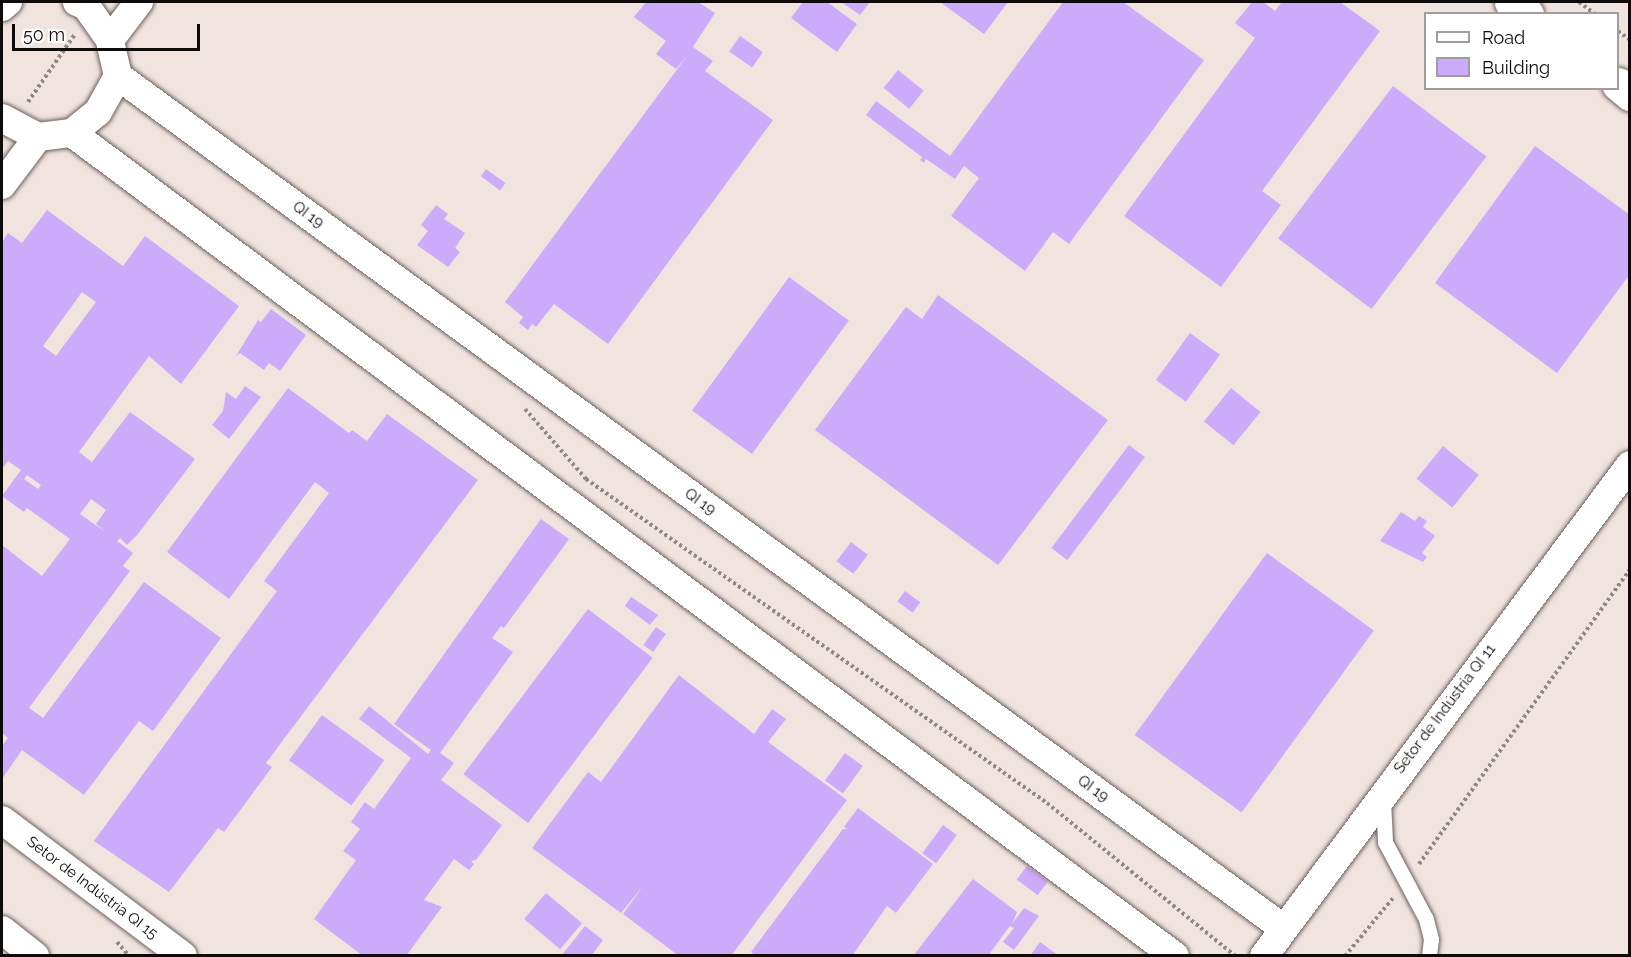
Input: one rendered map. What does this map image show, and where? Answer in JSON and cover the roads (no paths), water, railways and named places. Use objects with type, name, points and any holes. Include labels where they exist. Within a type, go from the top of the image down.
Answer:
[{"type":"street","points":[[2,7],[8,2]]},
{"type":"street","points":[[110,40],[139,2]]},
{"type":"street","points":[[1511,2],[1524,12]]},
{"type":"street","points":[[7,121],[38,137],[72,133],[98,112],[118,76],[110,40],[84,7]]},
{"type":"street","name":"QI 19","points":[[118,76],[1283,928]]},
{"type":"street","points":[[72,133],[1175,956]]},
{"type":"street","points":[[2,185],[38,137]]},
{"type":"street","name":"Setor de Indústria QI 11","points":[[1264,956],[1382,791],[1629,465]]},
{"type":"street","name":"Setor de Indústria QI 15","points":[[2,820],[183,956]]},
{"type":"street","points":[[2,930],[35,956]]},
{"type":"lane","points":[[1382,791],[1385,842],[1405,884],[1426,918],[1431,939],[1429,956]]}]
